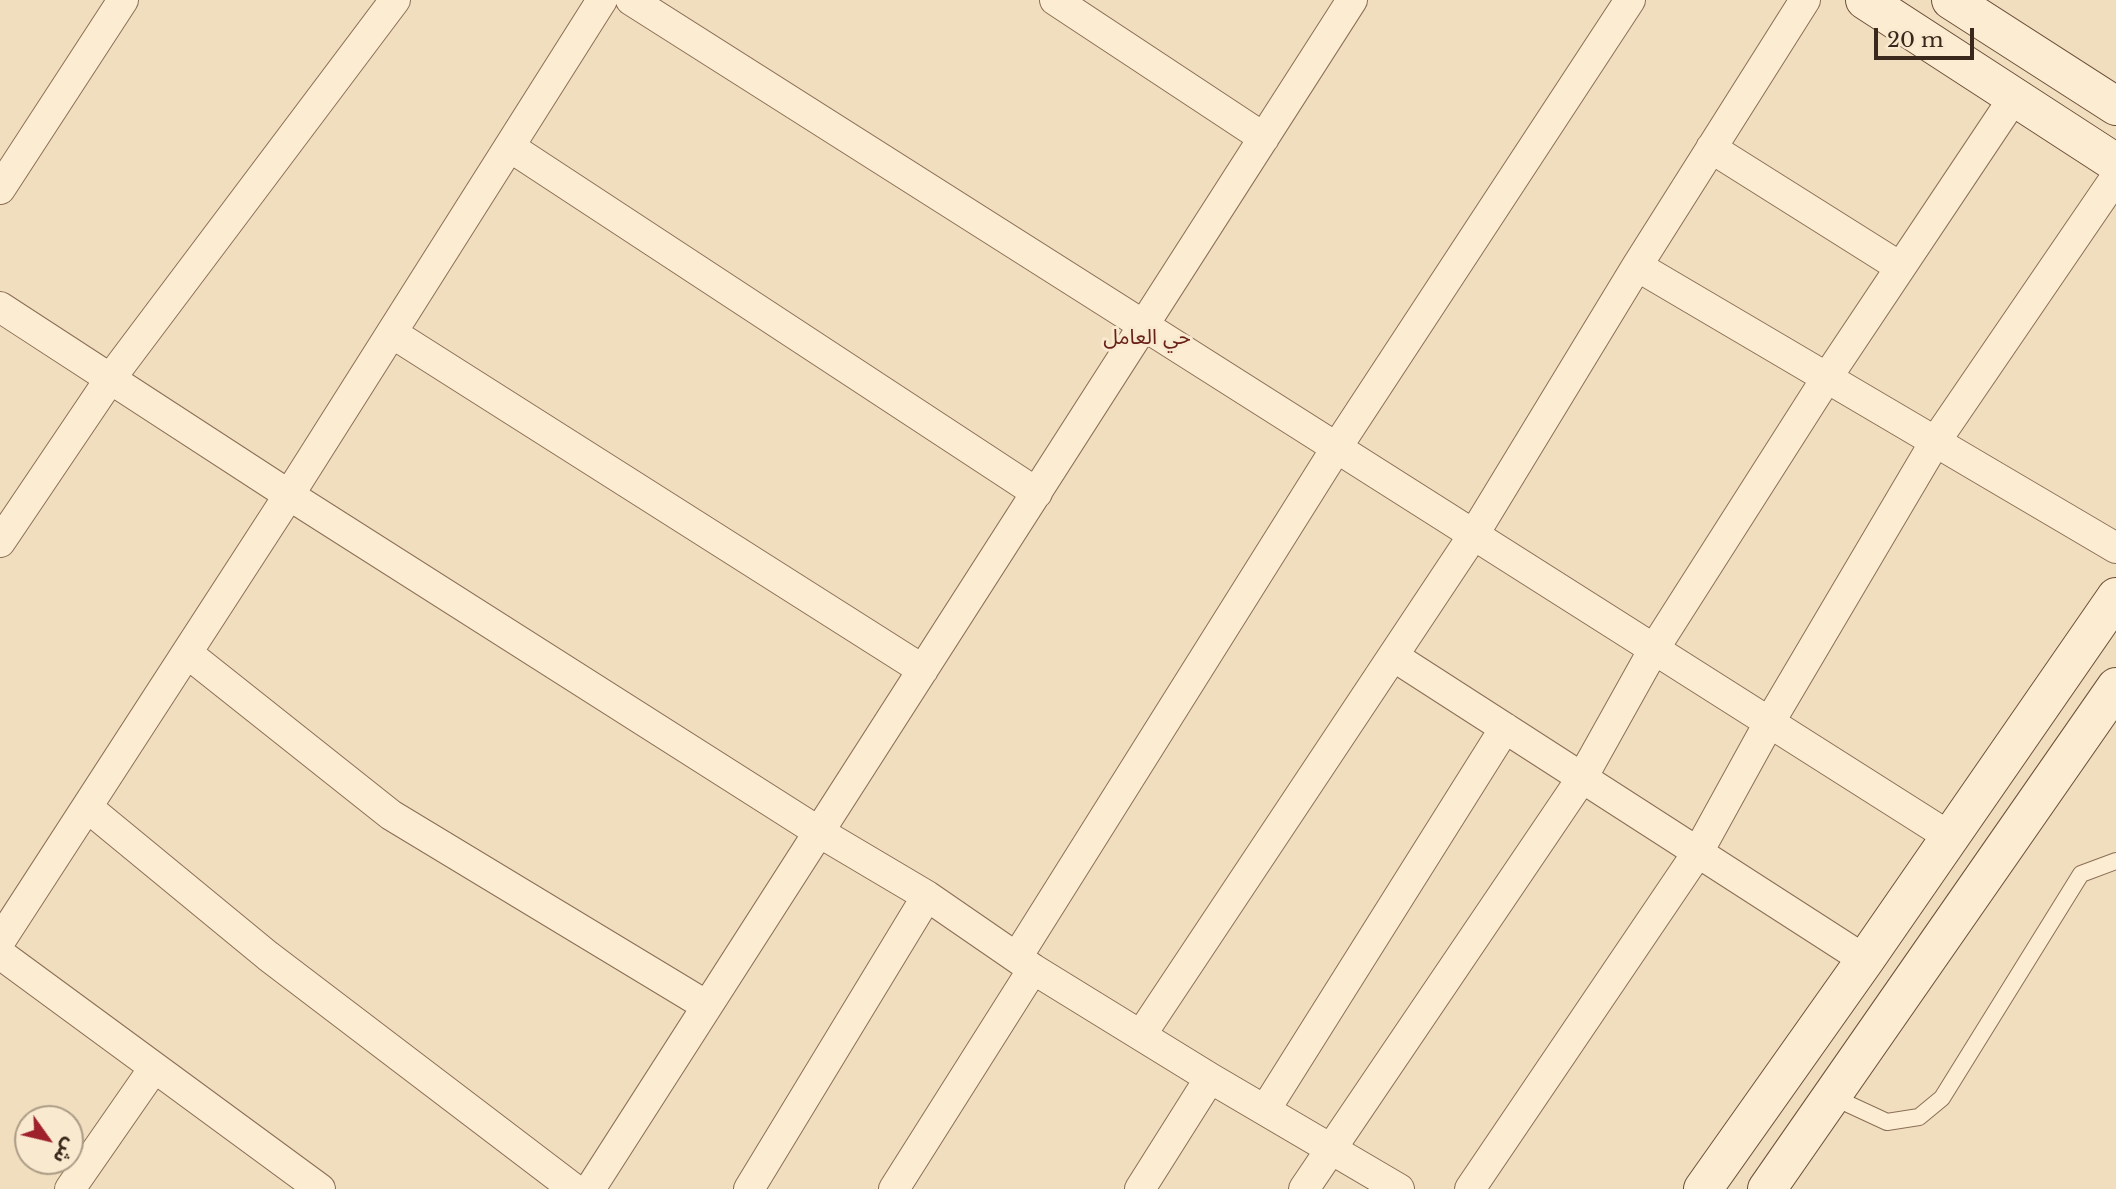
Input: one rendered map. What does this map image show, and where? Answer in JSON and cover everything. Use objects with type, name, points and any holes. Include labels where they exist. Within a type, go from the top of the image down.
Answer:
[{"type":"street","points":[[0,189],[123,0]]},
{"type":"street","points":[[0,542],[110,379],[395,0]]},
{"type":"street","points":[[0,941],[289,495],[602,0]]},
{"type":"street","points":[[631,0],[1950,837]]},
{"type":"street","points":[[1055,0],[1264,138]]},
{"type":"street","points":[[590,1189],[1352,0]]},
{"type":"street","points":[[894,1189],[1025,963],[1337,447],[1630,0]]},
{"type":"street","points":[[1141,1035],[1474,534],[1637,266],[1805,0]]},
{"type":"street","points":[[1865,0],[2116,163]]},
{"type":"street","points":[[1951,0],[2116,106]]},
{"type":"street","points":[[1304,1189],[1582,778],[1654,649],[1826,379],[2015,96]]},
{"type":"street","points":[[510,147],[1037,493]]},
{"type":"street","points":[[1711,148],[1900,267]]},
{"type":"street","points":[[1470,1189],[1698,852],[1769,723],[1935,442],[2116,177]]},
{"type":"street","points":[[1637,266],[2116,548]]},
{"type":"street","points":[[0,307],[289,495],[819,832],[927,896],[1025,963],[1210,1078],[1399,1189]]},
{"type":"street","points":[[392,333],[923,670]]},
{"type":"street","points":[[1703,1189],[2116,597]]},
{"type":"street","points":[[187,653],[391,815],[707,1006]]},
{"type":"street","points":[[1393,656],[1865,960]]},
{"type":"street","points":[[1767,1189],[2116,687]]},
{"type":"street","points":[[1265,1110],[1505,728]]},
{"type":"street","points":[[87,807],[268,956],[574,1189]]},
{"type":"street","points":[[749,1189],[927,896]]},
{"type":"street","points":[[0,954],[320,1189]]},
{"type":"street","points":[[70,1189],[154,1068]]},
{"type":"street","points":[[1140,1189],[1210,1078]]},
{"type":"lane","points":[[1833,1097],[1887,1122],[1919,1117],[1935,1104],[1942,1098],[2081,874],[2116,861]]},
{"type":"district","name":"حي العامل","points":[[1147,338]]}]
